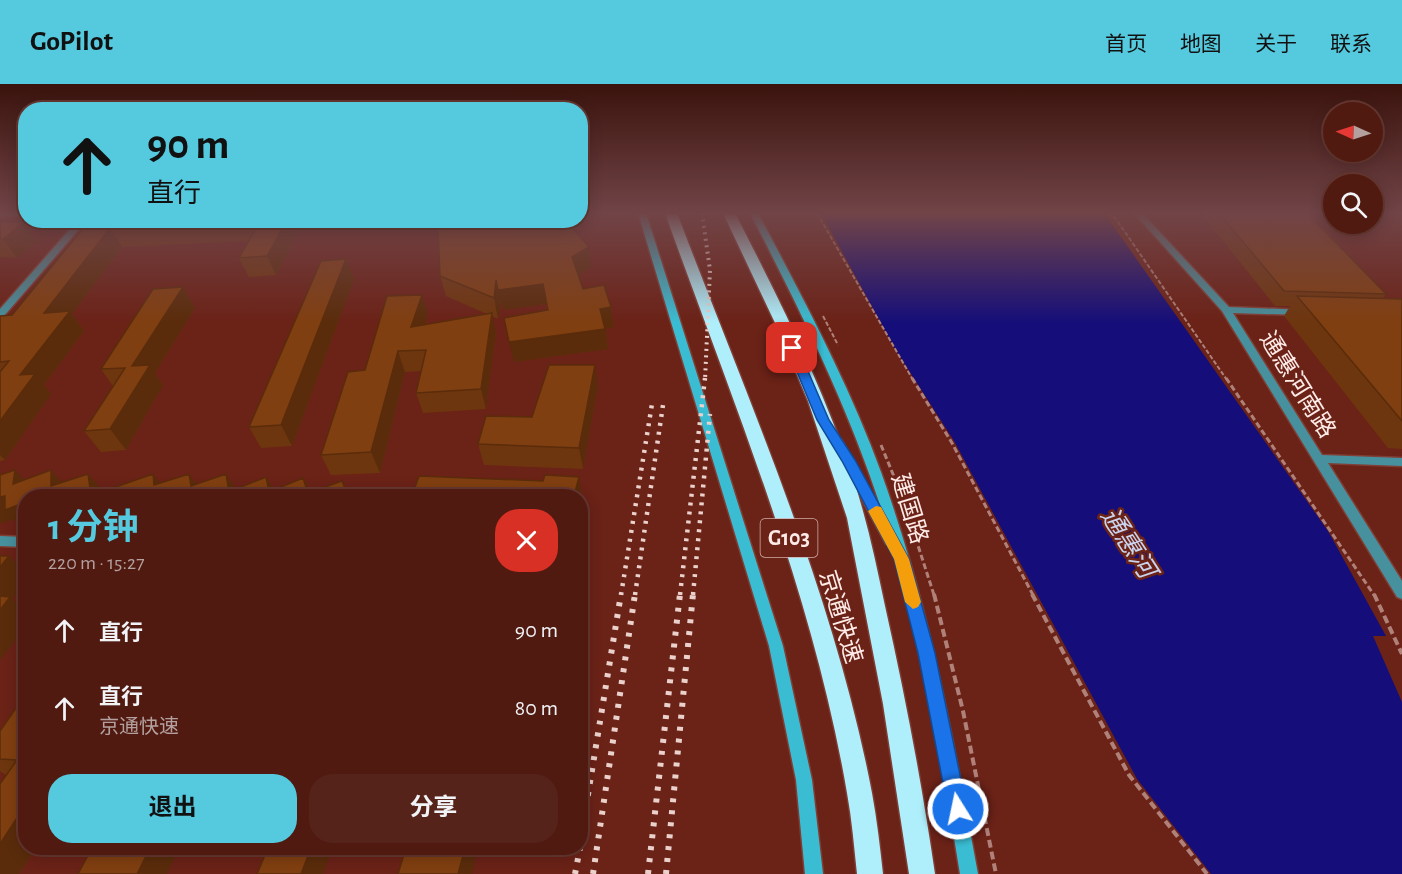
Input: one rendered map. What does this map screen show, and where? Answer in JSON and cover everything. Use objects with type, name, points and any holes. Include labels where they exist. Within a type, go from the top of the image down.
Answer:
[{"type":"highway","name":"京通快速","points":[[684,250],[786,529],[825,649],[858,784],[870,874]]},
{"type":"highway","name":"京通快速","points":[[746,250],[823,420],[856,518],[910,783],[922,874]]},
{"type":"main road","points":[[653,250],[776,646],[804,780],[814,874]]},
{"type":"main road","name":"建国路","points":[[773,250],[823,347],[855,417],[889,513],[926,653],[954,787],[969,874]]},
{"type":"main road","points":[[823,420],[848,460],[901,559]]},
{"type":"street","points":[[0,315],[57,250]]},
{"type":"street","name":"通惠河南路","points":[[1171,250],[1226,310],[1402,593]]},
{"type":"street","points":[[1226,310],[1308,312]]},
{"type":"street","points":[[1320,459],[1402,462]]},
{"type":"street","points":[[0,541],[18,542]]},
{"type":"path","points":[[838,250],[905,368],[952,443],[1129,775],[1207,874]]},
{"type":"path","points":[[1138,250],[1371,588],[1402,654]]},
{"type":"water","name":"通惠河","points":[[841,250],[1130,250],[1328,531],[1386,636],[1373,636],[1402,702],[1402,874],[1211,874],[1137,779],[954,441],[895,349]]},
{"type":"building","points":[[65,250],[93,250],[44,313],[70,311],[20,375],[35,374],[0,421],[0,372],[9,361],[0,362],[0,316],[12,315]]},
{"type":"building","points":[[244,250],[270,250],[267,256],[239,258]]},
{"type":"building","points":[[439,250],[584,250],[572,257],[583,289],[604,285],[611,307],[600,309],[605,329],[509,342],[504,318],[548,310],[543,284],[498,290],[496,280],[494,298],[440,276]]},
{"type":"building","points":[[1250,250],[1343,250],[1386,294],[1284,291]]},
{"type":"building","points":[[346,259],[281,425],[249,427],[321,261]]},
{"type":"building","points":[[183,287],[132,366],[150,365],[110,429],[84,431],[125,368],[101,369],[153,289]]},
{"type":"building","points":[[422,295],[411,327],[492,313],[481,389],[416,393],[426,350],[398,351],[371,452],[321,455],[348,372],[365,370],[387,296]]},
{"type":"building","points":[[1297,296],[1402,299],[1402,421]]},
{"type":"building","points":[[549,365],[595,365],[579,448],[478,444],[486,416],[532,417]]},
{"type":"building","points":[[15,470],[13,484],[51,470],[51,486],[88,474],[90,489],[18,489],[18,505],[5,510],[5,496],[0,497],[0,475]]},
{"type":"building","points":[[153,474],[154,485],[189,474],[191,486],[226,474],[228,489],[110,489]]},
{"type":"building","points":[[545,475],[579,477],[576,489],[414,489],[419,476],[543,481]]},
{"type":"building","points":[[266,477],[268,489],[236,489]]},
{"type":"building","points":[[303,478],[307,489],[276,489]]},
{"type":"building","points":[[342,481],[345,489],[319,489]]},
{"type":"building","points":[[0,556],[9,556],[0,567]]},
{"type":"building","points":[[0,596],[10,597],[0,610]]},
{"type":"building","points":[[18,705],[18,816],[0,844],[0,784],[17,760],[0,759],[0,731]]},
{"type":"building","points":[[88,855],[146,855],[137,874],[78,874]]},
{"type":"building","points":[[265,855],[308,855],[301,874],[257,874]]},
{"type":"building","points":[[404,855],[463,855],[458,874],[398,874]]},
{"type":"railway","points":[[705,380],[710,270],[707,250]]},
{"type":"railway","points":[[680,595],[705,378]]},
{"type":"railway","points":[[621,595],[652,404]]},
{"type":"railway","points":[[635,595],[663,405]]},
{"type":"railway","points":[[693,595],[710,414]]},
{"type":"railway","points":[[588,794],[621,594]]},
{"type":"railway","points":[[593,874],[635,594]]},
{"type":"railway","points":[[648,874],[680,594]]},
{"type":"railway","points":[[666,874],[693,594]]},
{"type":"railway","points":[[575,874],[579,855]]},
{"type":"slow traffic","points":[[876,511],[901,559],[913,602]]},
{"type":"route","points":[[792,348],[823,420],[848,460],[901,559],[926,653],[958,809]]}]
